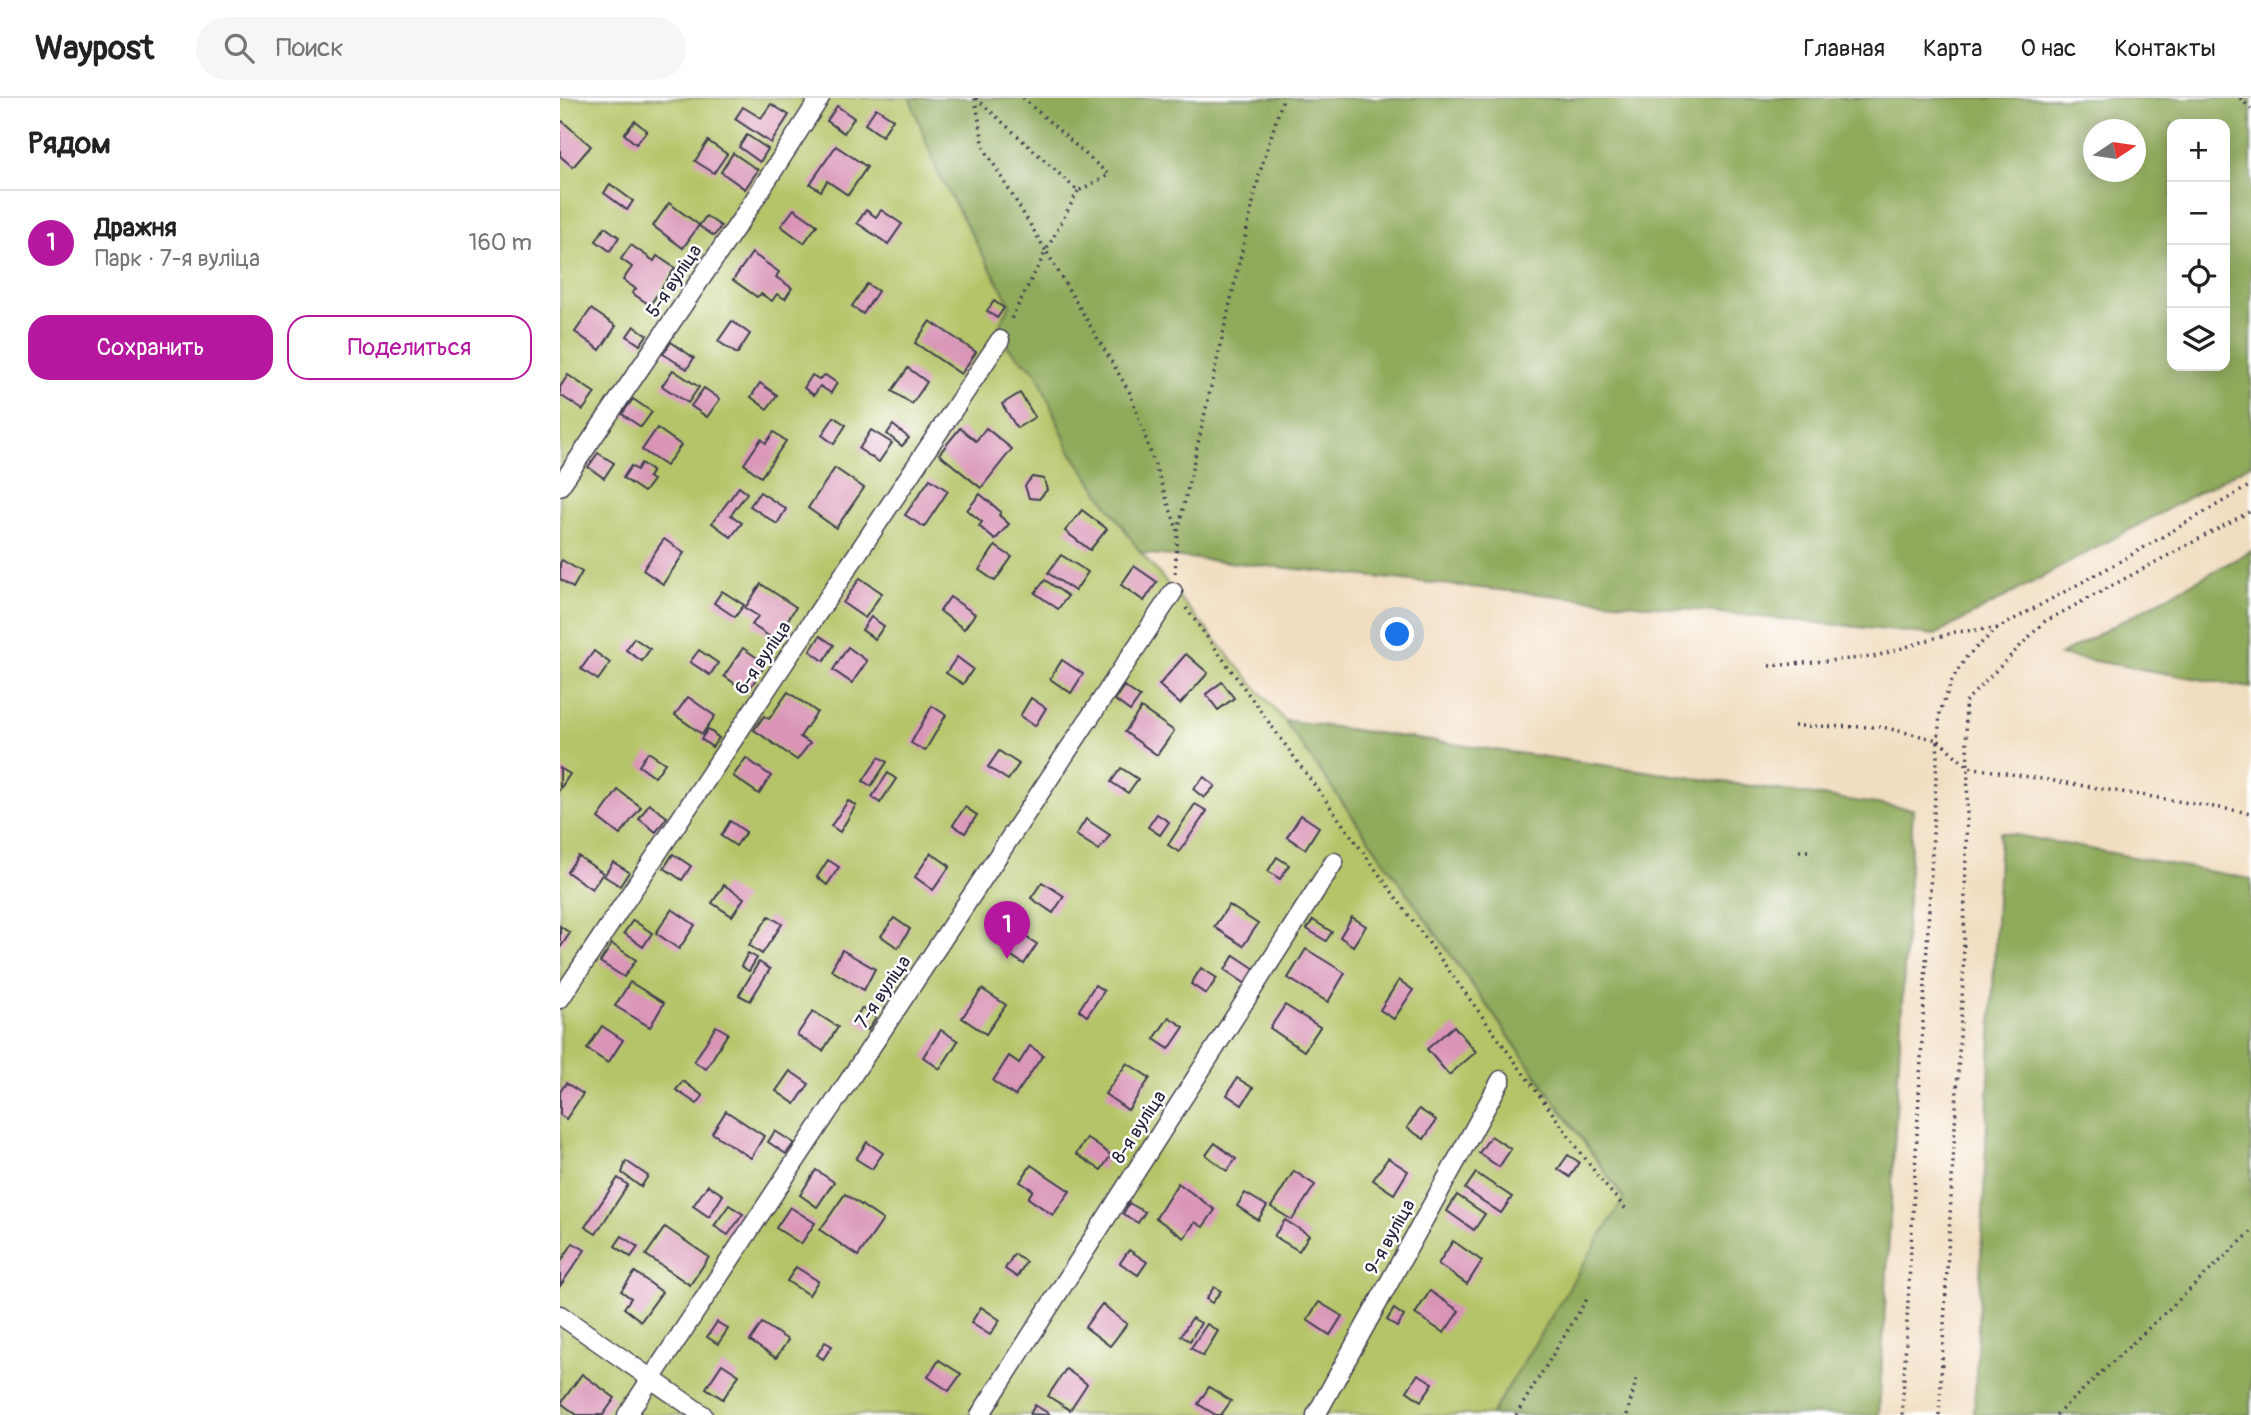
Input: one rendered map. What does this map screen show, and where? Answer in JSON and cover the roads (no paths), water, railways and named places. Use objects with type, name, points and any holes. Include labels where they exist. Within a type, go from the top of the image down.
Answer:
[{"type":"street","name":"5-я вуліца","points":[[560,486],[747,211],[820,98]]},
{"type":"street","name":"6-я вуліца","points":[[560,999],[1000,340]]},
{"type":"street","name":"7-я вуліца","points":[[627,1415],[1174,592]]},
{"type":"street","name":"8-я вуліца","points":[[980,1415],[1334,862]]},
{"type":"street","name":"9-я вуліца","points":[[1316,1415],[1501,1080]]},
{"type":"street","points":[[560,1315],[703,1415]]},
{"type":"place","name":"Дражня","points":[[1007,959]]}]
